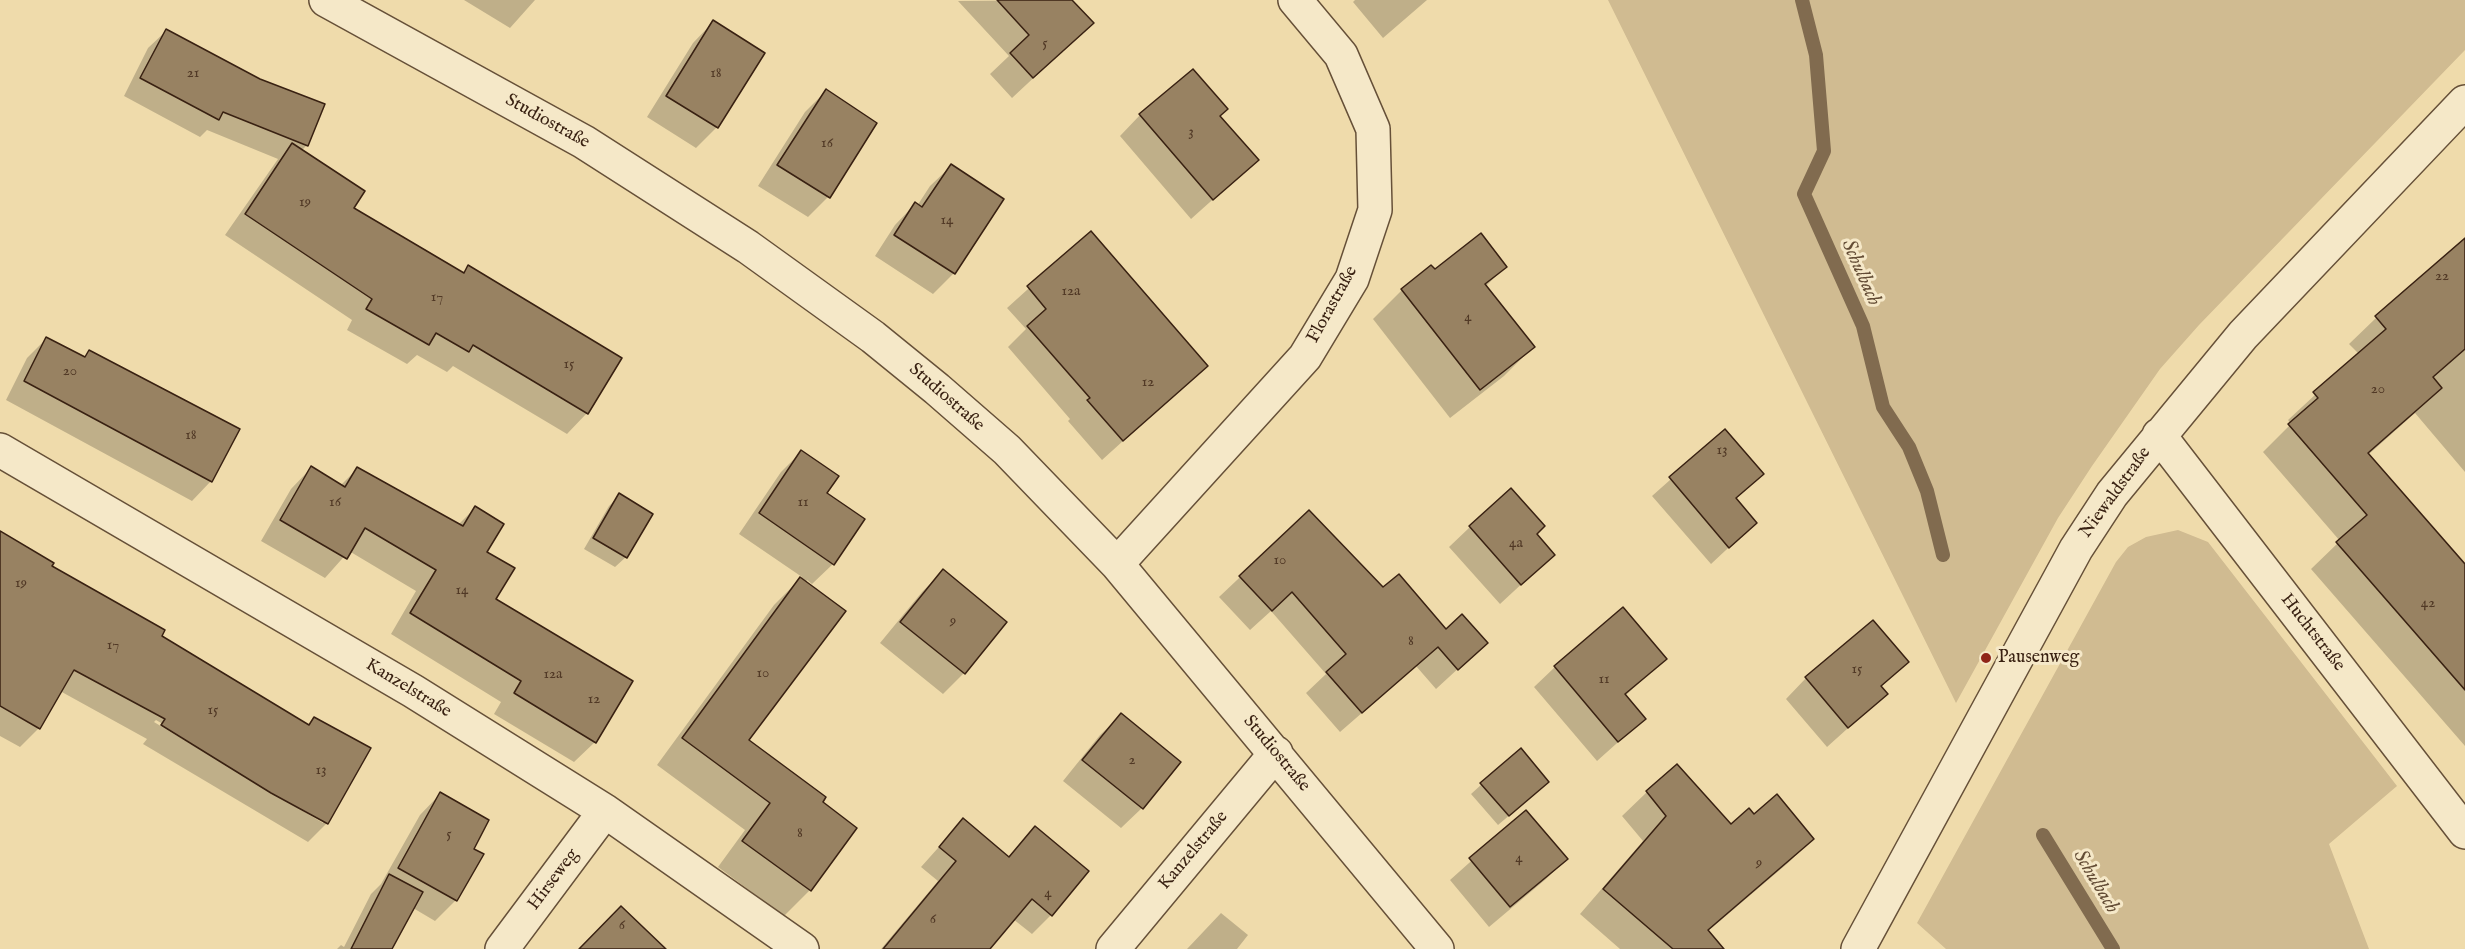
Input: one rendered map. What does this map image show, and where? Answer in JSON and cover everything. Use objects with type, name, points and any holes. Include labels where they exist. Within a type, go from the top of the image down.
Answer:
[{"type":"street","name":"Studiostraße","points":[[326,0],[584,142],[748,247],[873,337],[937,389],[1006,450],[1117,564],[1437,949]]},
{"type":"street","name":"Florastraße","points":[[1117,564],[1305,357],[1352,279],[1375,210],[1373,129],[1341,55],[1294,0]]},
{"type":"street","name":"Niewaldstraße","points":[[1858,949],[2076,549],[2112,494],[2243,334],[2465,102]]},
{"type":"street","name":"Huchtstraße","points":[[2159,435],[2465,832]]},
{"type":"street","name":"Kanzelstraße","points":[[0,450],[413,691],[605,812],[802,949]]},
{"type":"street","name":"Kanzelstraße","points":[[1113,949],[1276,753]]},
{"type":"street","name":"Hirseweg","points":[[502,949],[605,812]]},
{"type":"shaded area","points":[[1608,0],[2465,0],[2465,50],[2199,325],[2160,369],[2058,518],[1956,703]]},
{"type":"shaded area","points":[[2178,530],[2208,542],[2397,786],[2329,844],[2369,949],[1946,949],[1917,923],[2116,562],[2128,547],[2146,537]]},
{"type":"building","points":[[997,0],[1072,0],[1094,23],[1033,78],[1010,53],[1029,35]]},
{"type":"building","points":[[713,20],[765,53],[718,128],[666,96]]},
{"type":"building","points":[[166,29],[260,79],[325,104],[308,146],[223,112],[219,120],[140,78]]},
{"type":"building","points":[[1193,69],[1228,109],[1220,116],[1259,160],[1213,200],[1139,114]]},
{"type":"building","points":[[826,89],[877,123],[830,198],[777,165]]},
{"type":"building","points":[[292,143],[365,191],[354,208],[464,273],[468,265],[622,358],[588,414],[473,345],[469,352],[436,333],[429,345],[366,309],[372,299],[245,214]]},
{"type":"building","points":[[951,164],[1004,199],[955,274],[894,235],[915,202],[922,207]]},
{"type":"building","points":[[1091,231],[1208,366],[1123,441],[1087,400],[1090,398],[1027,326],[1046,309],[1027,286]]},
{"type":"building","points":[[1481,233],[1507,267],[1485,284],[1535,347],[1480,390],[1401,289],[1431,265],[1435,269]]},
{"type":"building","points":[[2465,238],[2465,349],[2433,377],[2442,388],[2368,453],[2465,564],[2465,690],[2336,542],[2367,515],[2288,424],[2318,398],[2313,392],[2386,329],[2375,316]]},
{"type":"building","points":[[46,337],[85,357],[89,350],[240,429],[212,482],[24,381]]},
{"type":"building","points":[[1725,429],[1764,474],[1736,498],[1757,523],[1729,548],[1669,477]]},
{"type":"building","points":[[801,450],[839,476],[827,493],[865,519],[834,565],[759,513]]},
{"type":"building","points":[[311,466],[345,487],[357,467],[463,526],[475,506],[504,524],[487,552],[515,568],[496,599],[633,681],[596,743],[514,693],[521,681],[410,613],[436,570],[365,528],[347,559],[280,520]]},
{"type":"building","points":[[1511,488],[1545,526],[1537,534],[1555,555],[1521,585],[1469,526]]},
{"type":"building","points":[[619,493],[653,514],[627,558],[593,538]]},
{"type":"building","points":[[1309,510],[1383,587],[1399,574],[1446,629],[1462,614],[1488,643],[1458,670],[1438,647],[1362,713],[1326,672],[1346,654],[1292,592],[1272,611],[1239,576]]},
{"type":"building","points":[[0,531],[54,563],[52,566],[165,630],[162,636],[309,725],[314,717],[371,748],[328,824],[271,793],[161,725],[165,719],[74,670],[40,729],[0,706]]},
{"type":"building","points":[[943,569],[1007,622],[965,674],[900,622]]},
{"type":"building","points":[[800,577],[846,611],[749,740],[826,797],[823,802],[857,828],[811,891],[742,841],[770,803],[682,738]]},
{"type":"building","points":[[1623,607],[1667,659],[1625,694],[1646,719],[1618,742],[1554,666]]},
{"type":"building","points":[[1873,620],[1909,662],[1881,686],[1888,694],[1848,728],[1805,677]]},
{"type":"building","points":[[1121,713],[1181,762],[1143,809],[1082,760]]},
{"type":"building","points":[[1521,748],[1549,782],[1509,816],[1480,783]]},
{"type":"building","points":[[1677,764],[1731,824],[1749,808],[1754,814],[1777,794],[1814,839],[1708,930],[1724,949],[1673,949],[1603,889],[1666,816],[1646,791]]},
{"type":"building","points":[[440,792],[489,820],[474,849],[484,854],[457,901],[398,868]]},
{"type":"building","points":[[1526,810],[1568,859],[1510,907],[1469,858]]},
{"type":"building","points":[[963,818],[1009,857],[1035,826],[1089,871],[1052,916],[1032,899],[990,949],[883,949],[956,861],[939,847]]},
{"type":"building","points":[[389,874],[423,892],[392,949],[351,949]]},
{"type":"building","points":[[621,906],[666,949],[579,949]]},
{"type":"waterway","name":"Schulbach","points":[[1802,0],[1816,55],[1824,151],[1804,194],[1863,326],[1883,407],[1909,447],[1927,491],[1943,555]]},
{"type":"waterway","name":"Schulbach","points":[[2043,835],[2113,949]]},
{"type":"place","name":"Pausenweg","points":[[1986,658]]}]
